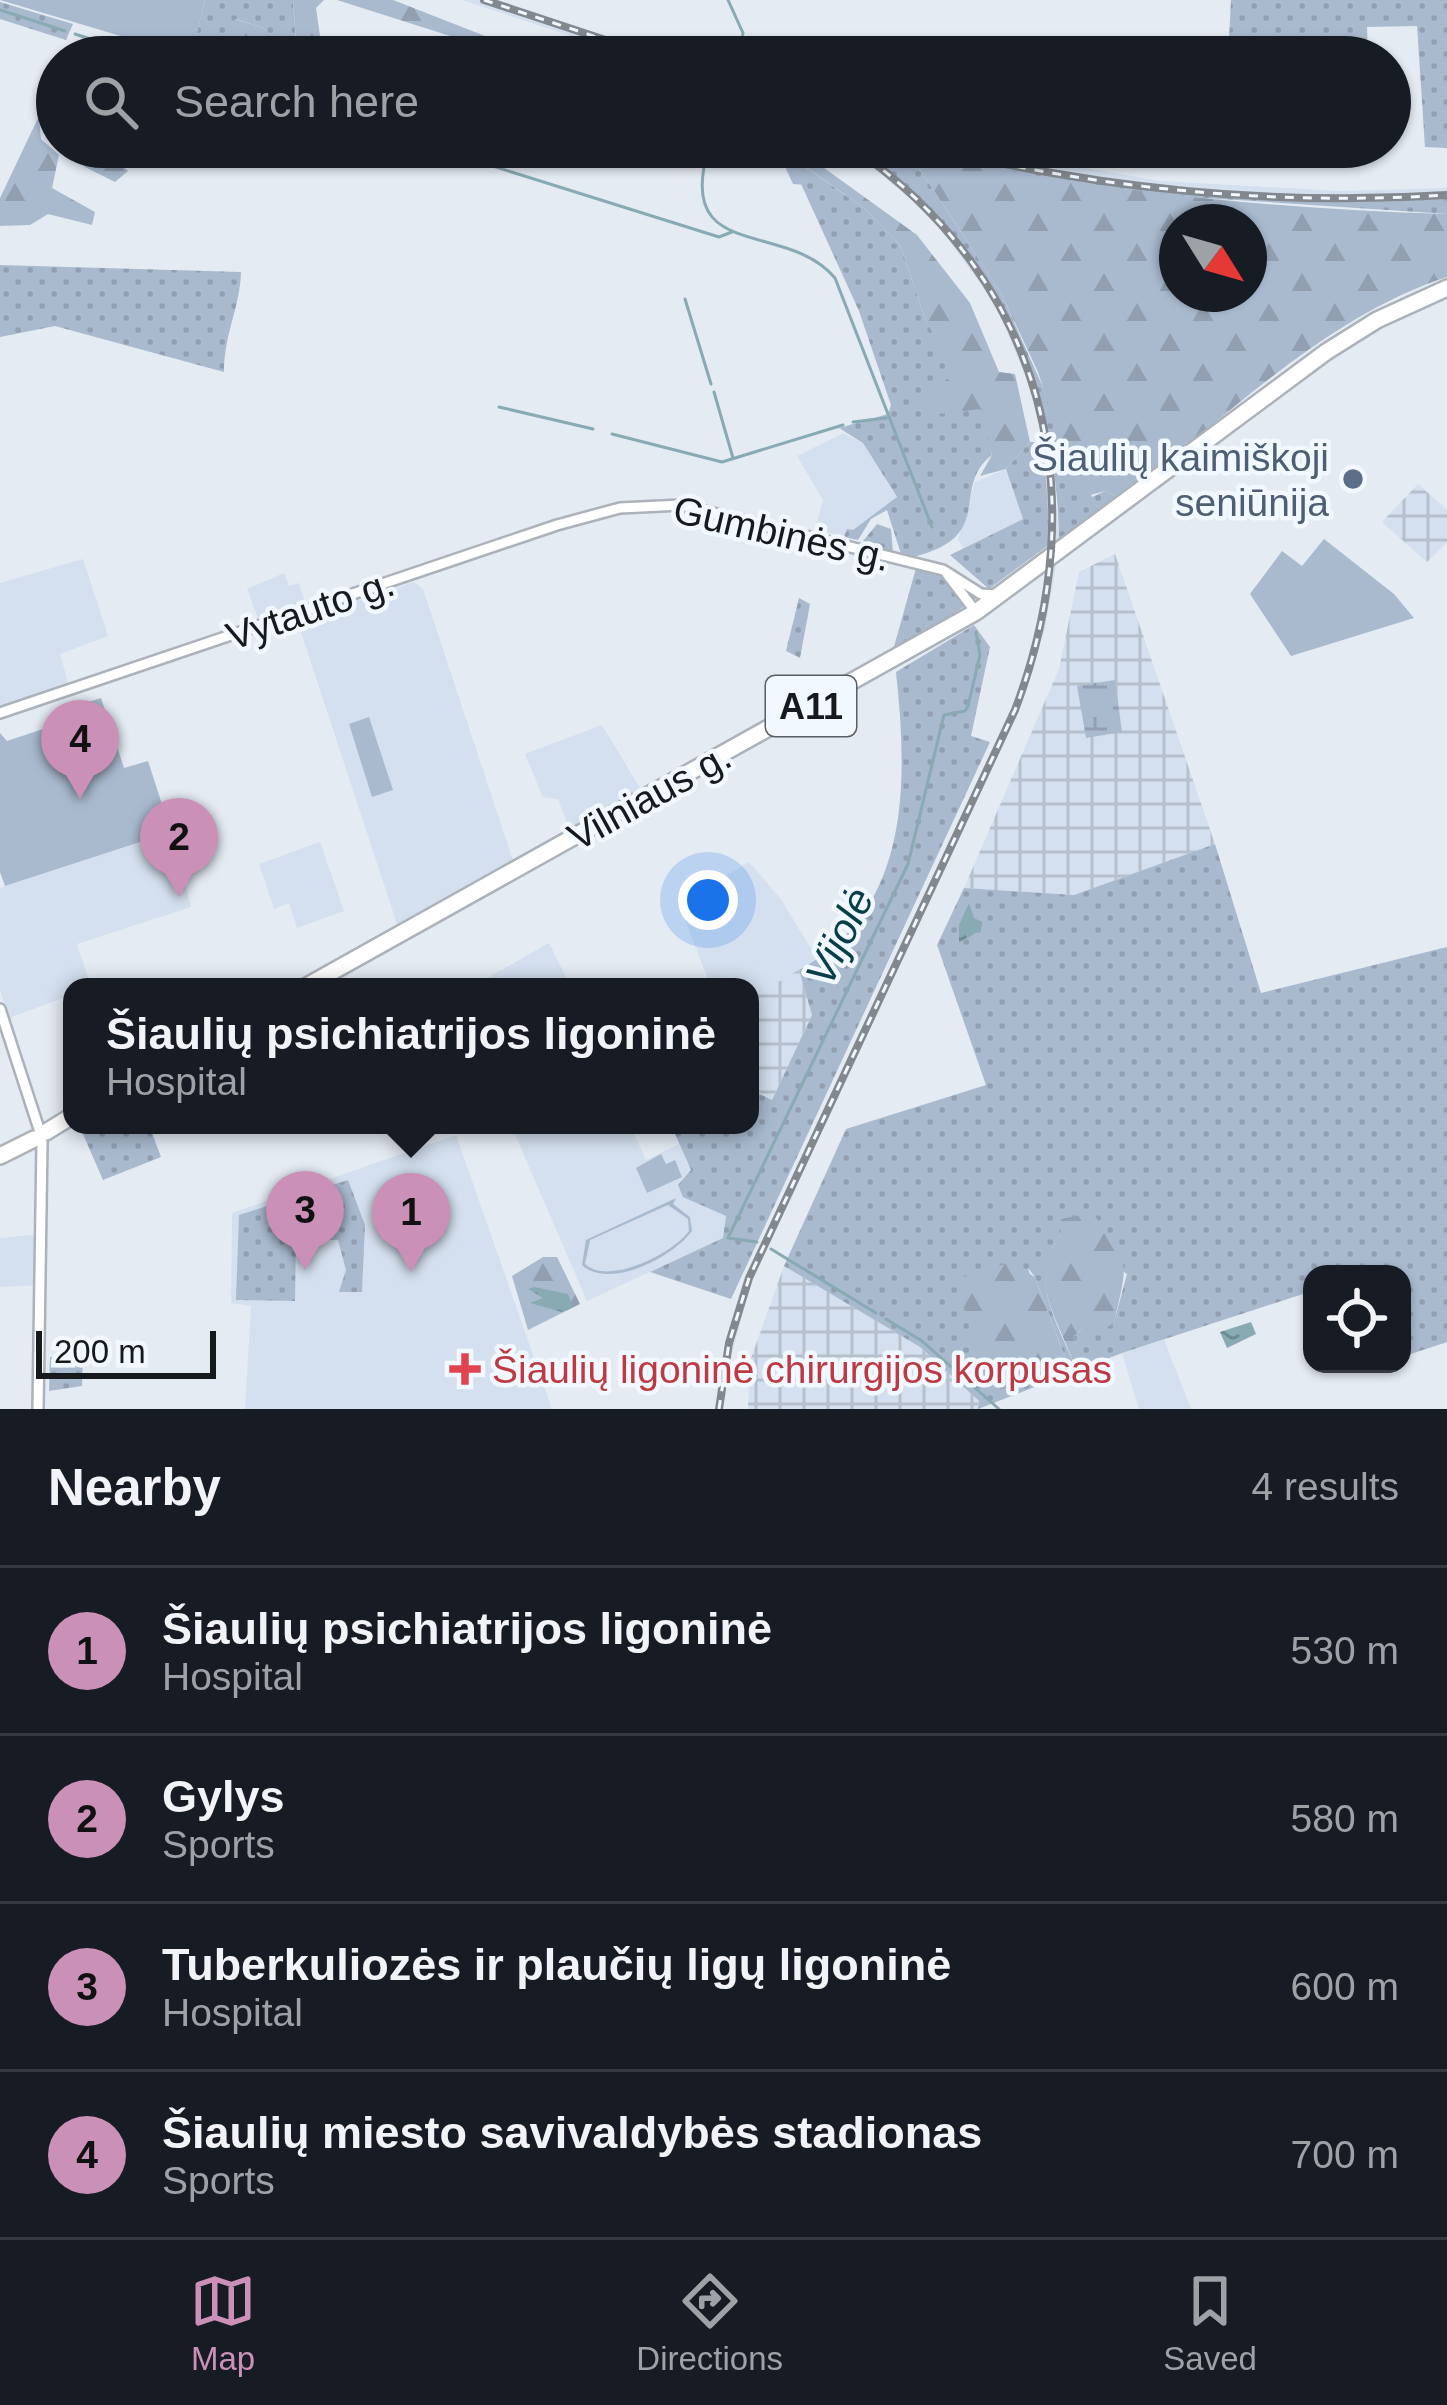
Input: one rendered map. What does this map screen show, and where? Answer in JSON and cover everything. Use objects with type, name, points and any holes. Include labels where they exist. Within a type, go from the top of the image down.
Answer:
[{"type":"highway","name":"Vilniaus g.","points":[[321,978],[976,612],[1354,333],[1447,285]]},
{"type":"highway","points":[[0,1156],[63,1122]]},
{"type":"main road","name":"Gumbinės g.","points":[[620,508],[661,504],[714,511],[943,570],[987,596],[1013,588]]},
{"type":"main road","name":"Vytauto g.","points":[[0,712],[620,508]]},
{"type":"main road","points":[[943,570],[976,612]]},
{"type":"main road","points":[[0,1009],[40,1136],[38,1409]]},
{"type":"shaded area","points":[[462,0],[498,0],[605,36],[568,35]]},
{"type":"shaded area","points":[[873,168],[883,168],[933,212],[1000,302],[1030,369],[1049,437],[1059,532],[1059,544],[1051,550],[1050,476],[1037,405],[996,305],[931,216]]},
{"type":"shaded area","points":[[1008,168],[1086,168],[1161,181],[1340,191],[1447,188],[1447,197],[1341,200],[1160,190]]},
{"type":"shaded area","points":[[843,433],[863,443],[897,498],[853,530],[847,529],[844,537],[815,529],[823,500],[797,456]]},
{"type":"shaded area","points":[[1006,469],[1023,519],[963,548],[958,539],[975,482]]},
{"type":"shaded area","points":[[1418,484],[1447,510],[1447,542],[1427,562],[1382,522]]},
{"type":"shaded area","points":[[1115,554],[1215,844],[1074,895],[964,888],[1059,669],[1079,572]]},
{"type":"shaded area","points":[[83,559],[108,636],[60,654],[69,686],[0,708],[0,583]]},
{"type":"shaded area","points":[[1056,566],[1045,629],[1017,711],[752,1279],[717,1409],[732,1320],[747,1278],[1012,709],[1040,629],[1048,571]]},
{"type":"shaded area","points":[[284,573],[289,586],[299,583],[306,606],[259,621],[247,589]]},
{"type":"shaded area","points":[[414,582],[423,589],[513,860],[397,924],[297,620]]},
{"type":"shaded area","points":[[602,725],[640,788],[570,830],[558,799],[543,797],[525,754]]},
{"type":"shaded area","points":[[171,832],[191,907],[77,944],[88,978],[63,978],[63,998],[9,1018],[0,989],[0,888]]},
{"type":"shaded area","points":[[320,842],[344,911],[297,928],[289,903],[274,909],[259,864]]},
{"type":"shaded area","points":[[749,862],[780,898],[818,960],[759,993],[759,978],[708,978],[679,904]]},
{"type":"shaded area","points":[[549,943],[566,978],[487,978]]},
{"type":"shaded area","points":[[799,970],[812,1015],[772,1100],[759,1092],[759,993]]},
{"type":"shaded area","points":[[515,1134],[634,1134],[646,1160],[679,1144],[691,1170],[688,1178],[727,1216],[723,1238],[587,1301]]},
{"type":"shaded area","points":[[456,1135],[552,1409],[245,1409],[251,1306],[231,1303],[232,1213]]},
{"type":"shaded area","points":[[41,1234],[41,1285],[0,1287],[0,1238]]},
{"type":"shaded area","points":[[784,1266],[920,1347],[979,1401],[978,1409],[748,1409],[750,1361]]},
{"type":"shaded area","points":[[1164,1340],[1191,1409],[1139,1409],[1122,1353]]},
{"type":"green space","points":[[0,0],[205,0],[196,36],[121,36]]},
{"type":"green space","points":[[205,0],[293,0],[296,36],[272,36],[236,19],[231,36],[196,36]]},
{"type":"green space","points":[[293,0],[324,0],[316,8],[320,36],[296,36]]},
{"type":"green space","points":[[337,0],[393,0],[485,36],[450,36]]},
{"type":"green space","points":[[1231,0],[1447,0],[1447,148],[1425,147],[1417,26],[1367,27],[1367,36],[1229,36]]},
{"type":"green space","points":[[0,2],[73,24],[68,36],[53,36],[0,19]]},
{"type":"green space","points":[[235,19],[273,36],[231,36]]},
{"type":"green space","points":[[36,122],[36,168],[56,168],[52,188],[95,212],[92,225],[48,214],[30,225],[0,226],[0,198]]},
{"type":"green space","points":[[87,168],[125,168],[128,171],[115,182]]},
{"type":"green space","points":[[786,168],[803,168],[806,185],[793,184]]},
{"type":"green space","points":[[801,168],[807,168],[864,208],[900,245],[926,321],[982,409],[992,455],[975,479],[962,529],[952,540],[924,554],[901,554],[887,510],[871,519],[858,540],[844,537],[847,529],[853,530],[897,497],[863,443],[839,428],[888,414],[891,405],[859,311],[802,186]]},
{"type":"green space","points":[[807,168],[824,168],[917,235],[970,303],[999,372],[1015,374],[1030,442],[1006,469],[980,476],[992,455],[981,409],[930,415],[924,395],[956,373],[926,321],[900,245],[864,208]]},
{"type":"green space","points":[[883,168],[919,168],[1001,293],[1092,497],[1105,491],[1121,498],[1059,544],[1056,485],[1030,373],[979,271],[903,183]]},
{"type":"green space","points":[[919,168],[995,168],[1185,196],[1447,214],[1447,277],[1402,295],[1317,344],[1121,498],[1105,491],[1083,497],[1076,490],[1038,372],[1001,293]]},
{"type":"green space","points":[[941,168],[1014,168],[1090,182],[1223,196],[1447,197],[1447,214],[1161,195]]},
{"type":"green space","points":[[0,265],[241,272],[224,372],[55,326],[0,337]]},
{"type":"green space","points":[[1030,442],[1044,442],[1050,544],[989,589],[950,555],[1023,519],[1006,469]]},
{"type":"green space","points":[[877,524],[891,529],[893,553],[863,541]]},
{"type":"green space","points":[[1324,539],[1394,594],[1414,618],[1291,656],[1250,594],[1282,551],[1302,566]]},
{"type":"green space","points":[[916,568],[945,576],[965,606],[892,654]]},
{"type":"green space","points":[[799,598],[810,604],[800,658],[786,651]]},
{"type":"green space","points":[[974,625],[990,647],[971,736],[990,742],[731,1299],[650,1272],[723,1238],[726,1216],[683,1197],[678,1185],[691,1170],[675,1134],[759,1134],[759,1094],[772,1100],[812,1015],[799,970],[836,945],[863,914],[882,879],[900,799],[896,672]]},
{"type":"green space","points":[[1115,680],[1122,732],[1086,738],[1077,686]]},
{"type":"green space","points":[[101,698],[124,768],[148,761],[171,832],[5,886],[0,872],[0,733],[7,741],[55,725],[54,713]]},
{"type":"green space","points":[[369,717],[393,790],[372,797],[349,724]]},
{"type":"green space","points":[[1215,844],[1261,993],[1447,947],[1447,1342],[1411,1354],[1411,1265],[1303,1265],[1303,1294],[1122,1353],[978,1409],[979,1401],[920,1347],[784,1266],[846,1129],[986,1085],[937,945],[964,888],[1074,895]],"holes":[[[1062,1234],[1127,1274],[1114,1322],[1084,1328],[1074,1336],[1078,1358],[1073,1361],[1048,1296],[1047,1265],[1052,1249]],[[1028,1268],[1067,1363],[1056,1358]]]},
{"type":"green space","points":[[83,1134],[152,1134],[161,1157],[103,1180]]},
{"type":"green space","points":[[661,1154],[666,1164],[675,1160],[682,1177],[647,1193],[636,1168]]},
{"type":"green space","points":[[348,1180],[365,1225],[362,1292],[339,1292],[346,1270],[338,1240],[296,1239],[295,1301],[236,1300],[239,1215]]},
{"type":"green space","points":[[676,1198],[673,1204],[690,1217],[692,1231],[683,1241],[656,1260],[623,1272],[594,1272],[582,1265],[586,1240]],"holes":[[[668,1205],[688,1219],[689,1231],[681,1240],[639,1264],[609,1271],[585,1264],[590,1240]]]},
{"type":"green space","points":[[1092,1213],[1115,1243],[1124,1275],[1114,1323],[1097,1333],[1084,1328],[1074,1336],[1079,1359],[1073,1361],[1048,1296],[1046,1265],[1062,1234],[1056,1220]]},
{"type":"green space","points":[[543,1257],[557,1257],[580,1304],[528,1330],[512,1276]]},
{"type":"green space","points":[[1011,1262],[1035,1277],[1067,1363],[980,1364],[962,1302],[963,1277]]},
{"type":"green space","points":[[50,1357],[83,1358],[82,1386],[49,1391]]},
{"type":"water","points":[[969,903],[974,918],[982,922],[981,930],[959,943],[959,925]]},
{"type":"water","points":[[528,1289],[568,1294],[573,1307],[562,1312],[530,1303],[543,1298]]},
{"type":"water","points":[[1251,1322],[1256,1334],[1227,1348],[1220,1332]]},
{"type":"waterway","name":"Vijolė","points":[[728,0],[742,36]]},
{"type":"waterway","points":[[0,10],[65,31]]},
{"type":"waterway","points":[[75,34],[81,36]]},
{"type":"waterway","points":[[499,168],[719,237],[732,232]]},
{"type":"waterway","name":"Vijolė","points":[[705,168],[702,184],[707,209],[720,224],[814,260],[835,278],[932,527]]},
{"type":"waterway","points":[[685,299],[711,384]]},
{"type":"waterway","points":[[714,392],[733,458]]},
{"type":"waterway","points":[[499,407],[593,429]]},
{"type":"waterway","points":[[853,422],[886,418]]},
{"type":"waterway","points":[[612,434],[722,462],[843,425]]},
{"type":"waterway","name":"Vijolė","points":[[757,1242],[728,1238],[908,864],[944,715],[965,711],[968,706],[980,655],[976,632]]},
{"type":"waterway","name":"Vijolė","points":[[771,1249],[876,1313]]},
{"type":"waterway","name":"Vijolė","points":[[886,1319],[922,1341],[999,1409]]},
{"type":"railway","points":[[484,0],[593,36]]},
{"type":"railway","points":[[719,1409],[729,1343],[749,1278],[1015,710],[1039,630],[1051,550],[1050,473],[1037,398],[1010,327],[971,261],[918,201],[878,168]]},
{"type":"railway","points":[[1024,168],[1121,184],[1251,196],[1447,195]]},
{"type":"place","name":"Šiaulių kaimiškoji seniūnija","points":[[1353,479]]},
{"type":"place","name":"Šiaulių miesto savivaldybės stadionas","points":[[80,799]]},
{"type":"place","name":"Gylys","points":[[179,897]]},
{"type":"place","name":"Tuberkuliozės ir plaučių ligų ligoninė","points":[[305,1270]]},
{"type":"place","name":"Šiaulių psichiatrijos ligoninė","points":[[411,1272]]},
{"type":"place","name":"Šiaulių ligoninė chirurgijos korpusas","points":[[465,1369]]}]
